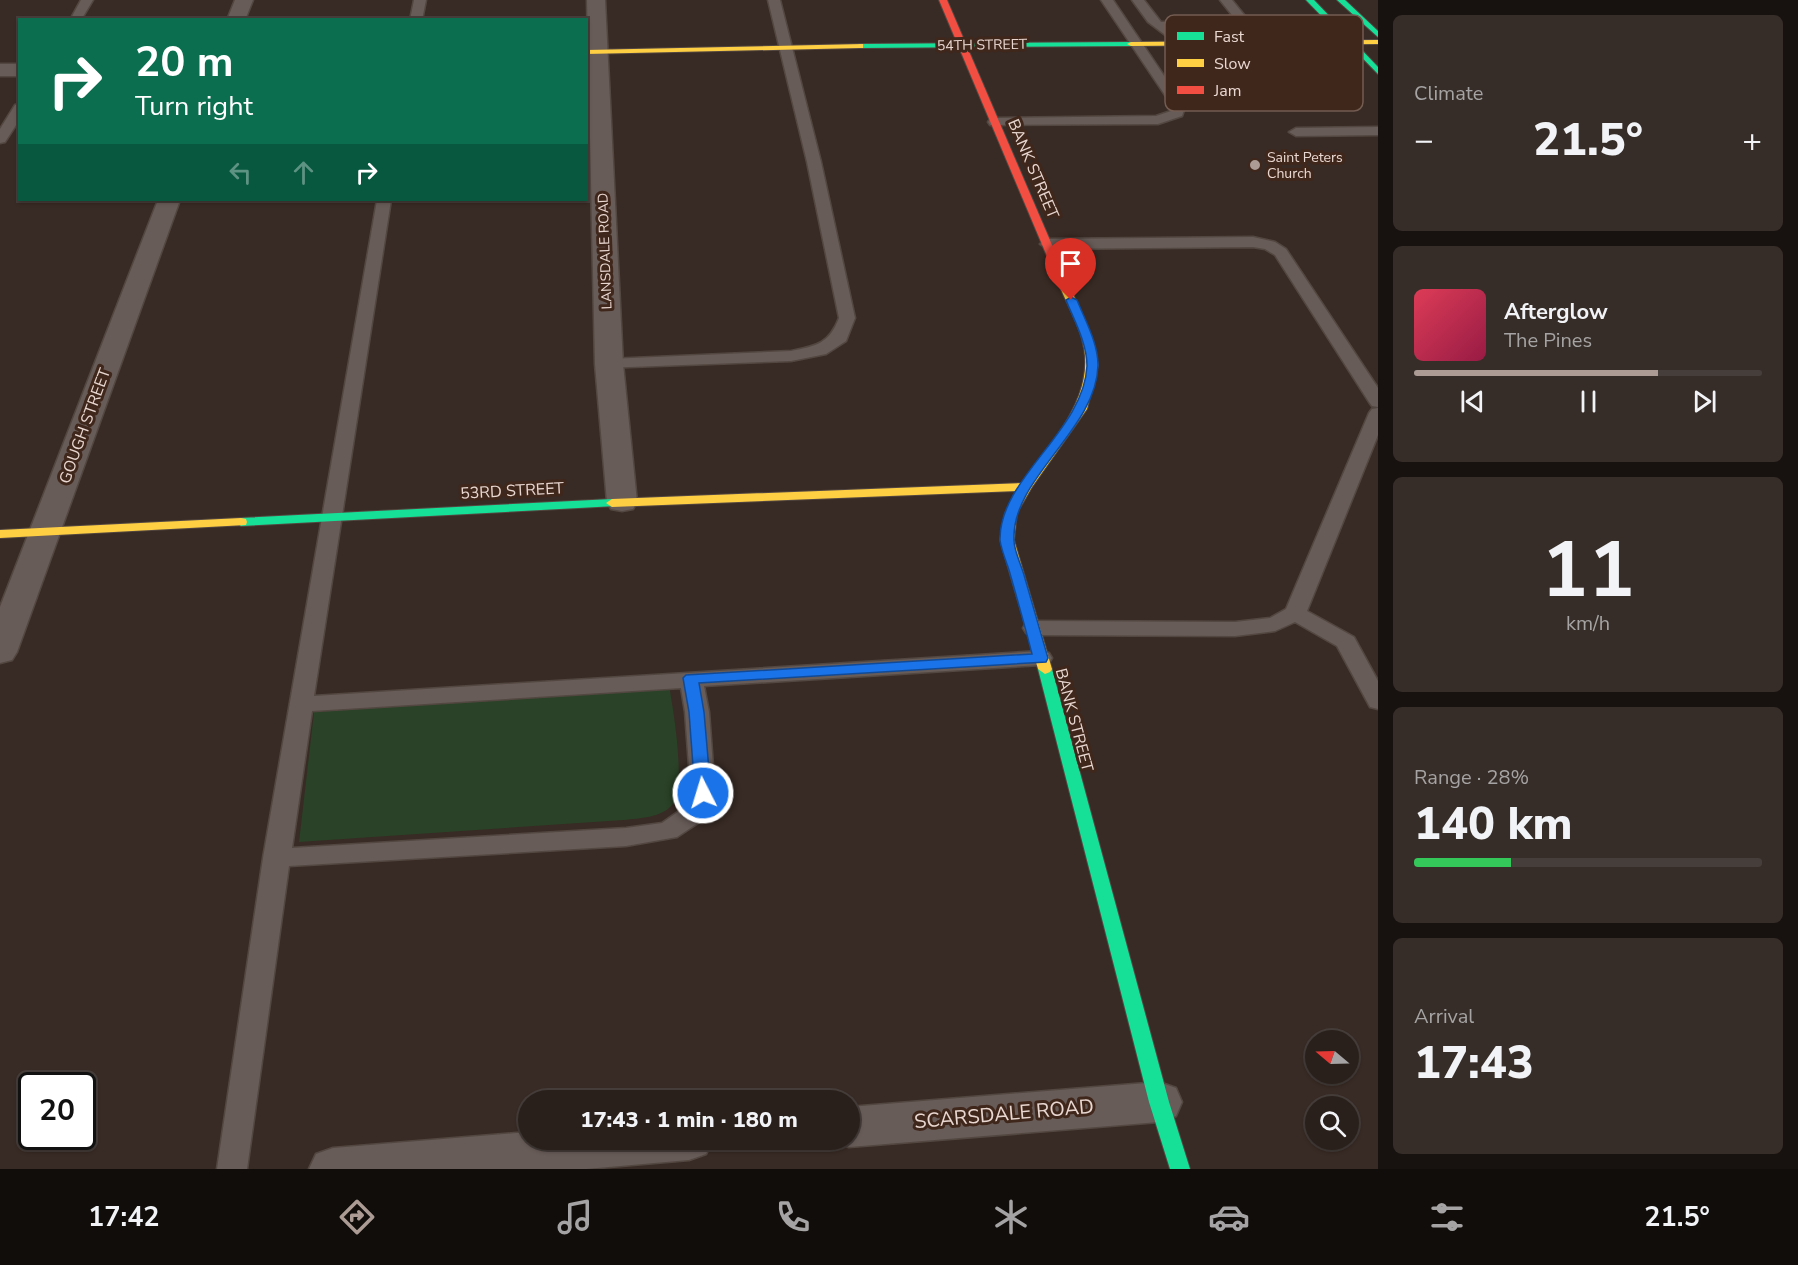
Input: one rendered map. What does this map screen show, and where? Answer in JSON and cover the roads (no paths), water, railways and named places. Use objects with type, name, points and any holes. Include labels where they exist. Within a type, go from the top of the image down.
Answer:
[{"type":"street","points":[[237,18],[244,0]]},
{"type":"street","name":"LANSDALE ROAD","points":[[596,0],[592,52],[609,364],[622,502]]},
{"type":"street","name":"BANK STREET","points":[[943,0],[1087,338],[1092,365],[1081,409],[1026,487],[1011,513],[1007,540],[1034,628],[1159,1102],[1180,1169]]},
{"type":"street","points":[[1310,0],[1324,15]]},
{"type":"street","points":[[1341,0],[1357,15]]},
{"type":"street","points":[[1363,21],[1378,35]]},
{"type":"street","name":"54TH STREET","points":[[592,52],[785,47],[1165,44]]},
{"type":"street","points":[[1363,56],[1378,72]]},
{"type":"street","points":[[0,70],[18,70]]},
{"type":"street","name":"GOUGH STREET","points":[[0,652],[169,201]]},
{"type":"street","name":"53RD STREET","points":[[0,534],[622,502],[1026,487]]},
{"type":"street","name":"SCARSDALE ROAD","points":[[860,1126],[1159,1102]]},
{"type":"street","points":[[333,1169],[566,1150]]},
{"type":"lane","points":[[76,18],[87,0]]},
{"type":"lane","points":[[416,18],[420,0]]},
{"type":"lane","points":[[609,364],[791,356],[820,350],[840,337],[847,318],[814,162],[774,0]]},
{"type":"lane","points":[[1107,0],[1165,86]]},
{"type":"lane","points":[[1138,0],[1165,33]]},
{"type":"lane","points":[[1226,0],[1238,15]]},
{"type":"lane","points":[[1155,23],[1165,23]]},
{"type":"lane","points":[[0,139],[18,111]]},
{"type":"lane","points":[[995,122],[1158,120],[1178,111]]},
{"type":"lane","points":[[1296,132],[1378,131]]},
{"type":"lane","points":[[232,1169],[276,858],[329,518],[384,201]]},
{"type":"lane","points":[[1048,244],[1253,242],[1270,245],[1281,252],[1378,402]]},
{"type":"lane","points":[[1034,628],[1235,629],[1275,624],[1295,613],[1378,413]]},
{"type":"lane","points":[[1295,613],[1346,642],[1378,702]]},
{"type":"lane","points":[[301,704],[1041,658]]},
{"type":"lane","points":[[276,858],[626,837],[668,831],[693,815],[703,793],[697,712],[691,678]]},
{"type":"place","name":"Saint Peters Church","points":[[1255,165]]}]
